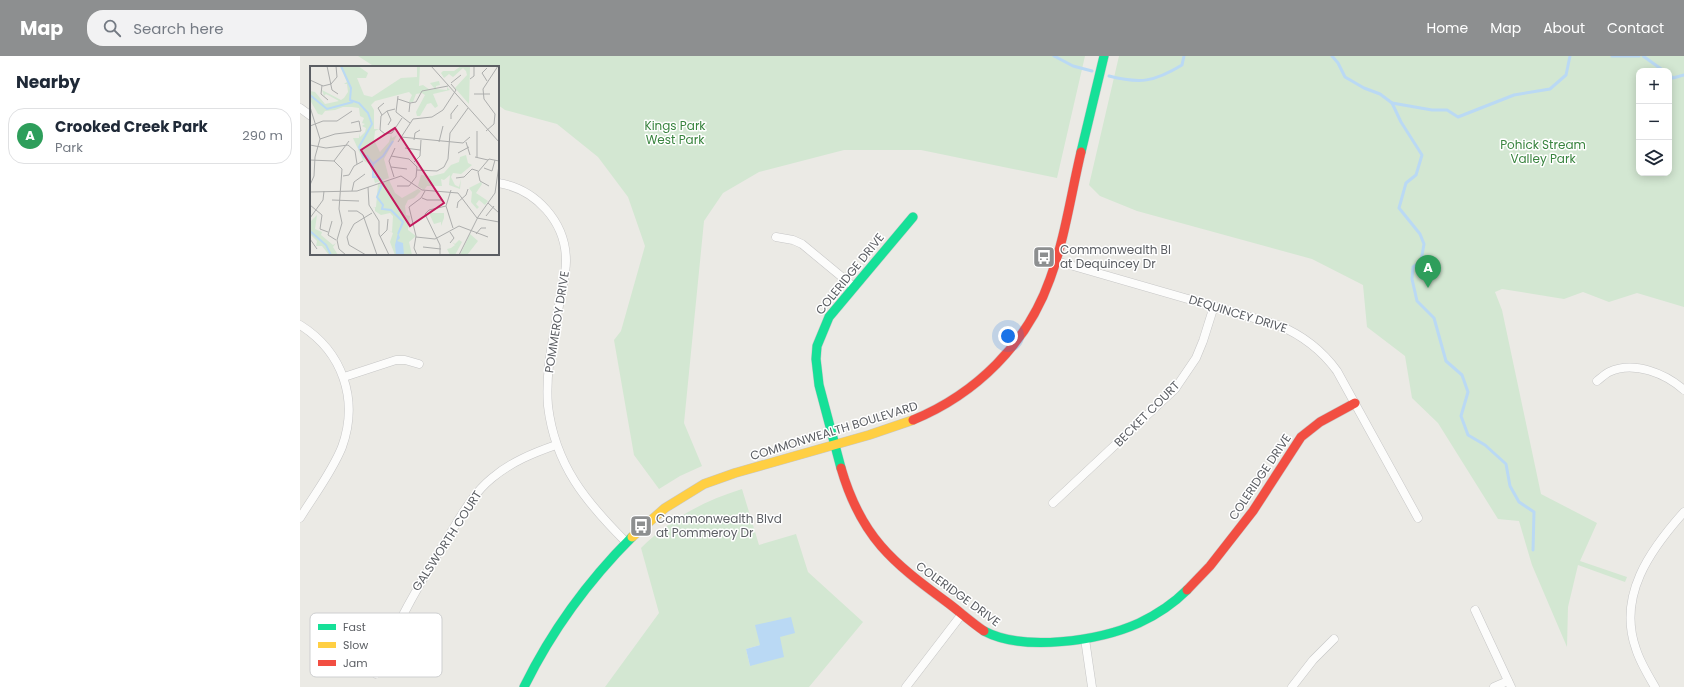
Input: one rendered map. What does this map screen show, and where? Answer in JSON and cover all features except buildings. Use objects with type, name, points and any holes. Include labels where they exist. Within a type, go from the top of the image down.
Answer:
[{"type":"street","name":"COMMONWEALTH BOULEVARD","points":[[524,687],[554,629],[566,610],[592,578],[626,542],[667,505],[703,484],[734,472],[835,445],[920,419],[950,403],[978,383],[1005,357],[1028,325],[1045,293],[1056,261],[1104,56]]},
{"type":"street","points":[[300,108],[310,115]]},
{"type":"street","name":"POMMEROY DRIVE","points":[[499,183],[515,188],[539,202],[555,221],[563,240],[566,261],[565,273],[548,375],[548,406],[556,445],[570,475],[583,495],[597,513],[626,542]]},
{"type":"street","name":"COLERIDGE DRIVE","points":[[913,217],[854,287],[823,327],[815,356],[817,380],[852,501],[873,537],[901,568],[988,633],[1008,640],[1085,639],[1120,630],[1142,622],[1164,609],[1186,594],[1209,569],[1258,504],[1300,438],[1326,418],[1355,403]]},
{"type":"street","points":[[776,237],[793,240],[802,244],[854,287]]},
{"type":"street","name":"DEQUINCEY DRIVE","points":[[1056,261],[1278,325],[1306,339],[1332,364],[1418,518]]},
{"type":"street","name":"BECKET COURT","points":[[1053,503],[1175,389],[1196,358],[1214,306]]},
{"type":"street","points":[[300,325],[308,330],[327,349],[344,377],[348,392],[348,415],[343,442],[335,462],[300,518]]},
{"type":"street","points":[[344,377],[396,360],[405,360],[420,364]]},
{"type":"street","points":[[1597,382],[1608,372],[1628,368],[1650,370],[1666,376],[1684,390]]},
{"type":"street","name":"GALSWORTH COURT","points":[[404,613],[475,495],[490,479],[508,466],[526,456],[556,445]]},
{"type":"street","points":[[1655,687],[1633,641],[1630,621],[1632,600],[1641,571],[1649,556],[1684,512]]},
{"type":"street","points":[[1475,610],[1509,684],[1494,687]]},
{"type":"street","points":[[906,687],[962,614]]},
{"type":"street","points":[[1085,639],[1092,687]]},
{"type":"street","points":[[1292,687],[1313,660],[1334,639]]},
{"type":"green space","name":"Kings Park West Park","points":[[358,56],[1085,56],[1057,178],[921,150],[844,150],[759,172],[723,193],[704,221],[684,423],[702,466],[680,476],[659,489],[634,455],[614,340],[621,331],[645,246],[628,197],[598,157],[557,124],[505,110],[499,106],[499,66],[373,66]]},
{"type":"green space","name":"Pohick Stream Valley Park","points":[[1119,56],[1684,56],[1684,307],[1637,293],[1609,302],[1583,292],[1564,299],[1502,289],[1495,292],[1502,310],[1541,494],[1597,523],[1580,561],[1627,577],[1625,582],[1578,565],[1568,607],[1567,647],[1532,565],[1519,521],[1498,519],[1438,423],[1412,398],[1405,356],[1367,327],[1363,285],[1312,259],[1137,211],[1100,196],[1089,185]]},
{"type":"green space","points":[[742,489],[759,545],[796,534],[808,572],[863,622],[809,687],[605,687],[659,613],[641,548],[663,529],[687,512]],"holes":[[[791,617],[780,637],[750,666],[746,649],[760,645]]]},
{"type":"water","points":[[791,617],[795,633],[780,637],[784,657],[750,666],[746,649],[760,645],[755,625]]},
{"type":"waterway","points":[[1054,56],[1073,66],[1092,71]]},
{"type":"waterway","points":[[1109,76],[1138,81],[1155,78],[1182,65],[1184,56]]},
{"type":"waterway","points":[[1332,56],[1338,63],[1345,77],[1364,88],[1380,94],[1392,103],[1401,122],[1422,155],[1416,175],[1406,183],[1399,208],[1420,234],[1424,244],[1421,261],[1413,267],[1412,279],[1417,301],[1434,318],[1446,361],[1462,375],[1468,392],[1461,416],[1468,435],[1485,445],[1506,464],[1510,486],[1519,502],[1534,512],[1533,550]]},
{"type":"waterway","points":[[1392,103],[1432,110],[1447,110],[1458,117],[1514,95],[1550,89],[1566,75],[1570,56]]},
{"type":"waterway","points":[[1612,56],[1639,56]]},
{"type":"waterway","points":[[1643,56],[1660,68]]},
{"type":"waterway","points":[[1672,77],[1684,75]]},
{"type":"traffic: fast","points":[[1081,152],[1104,56]]},
{"type":"traffic: fast","points":[[841,468],[819,385],[816,359],[817,346],[829,317],[913,217]]},
{"type":"traffic: fast","points":[[524,687],[546,646],[585,589],[632,537]]},
{"type":"traffic: fast","points":[[984,631],[1000,637],[1019,641],[1040,642],[1061,642],[1103,635],[1145,620],[1158,613],[1187,590]]},
{"type":"traffic: slow","points":[[632,537],[665,508],[704,484],[735,473],[869,435],[913,420]]},
{"type":"traffic: jam","points":[[913,420],[958,396],[978,381],[1013,345],[1028,325],[1040,303],[1055,263],[1064,232],[1081,152]]},
{"type":"traffic: jam","points":[[1187,590],[1210,566],[1253,511],[1301,437],[1320,422],[1355,403]]},
{"type":"traffic: jam","points":[[841,468],[858,512],[881,546],[910,574],[984,631]]},
{"type":"place","name":"Commonwealth Bl at Dequincey Dr","points":[[1044,257]]},
{"type":"place","name":"Crooked Creek Park","points":[[1428,288]]},
{"type":"place","name":"Commonwealth Blvd at Pommeroy Dr","points":[[641,526]]}]
